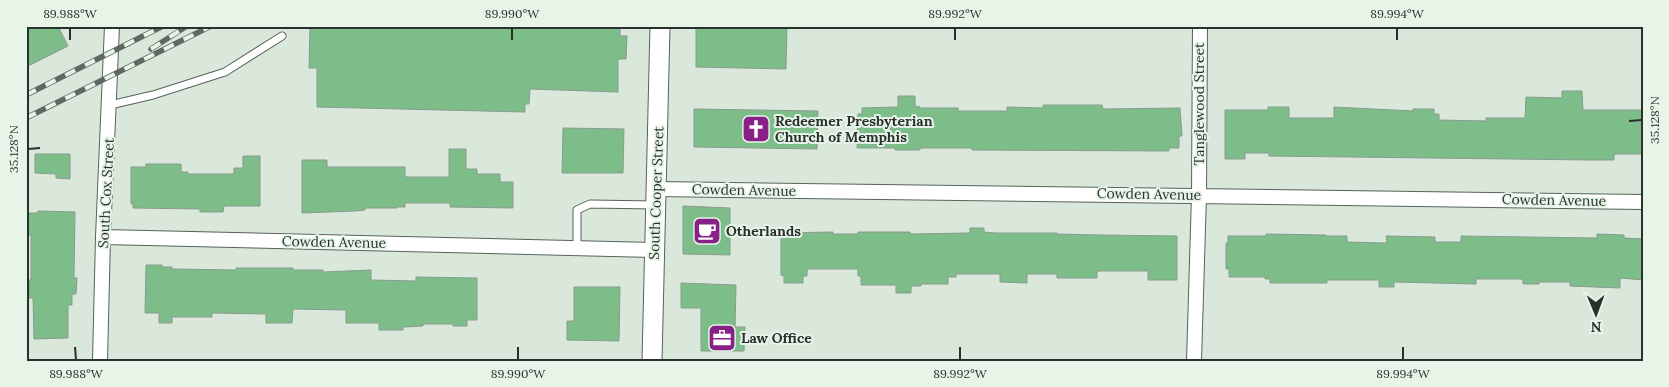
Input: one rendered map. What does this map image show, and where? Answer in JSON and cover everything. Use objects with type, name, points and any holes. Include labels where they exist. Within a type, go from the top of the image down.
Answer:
[{"type":"main road","name":"South Cooper Street","points":[[652,361],[660,26]]},
{"type":"street","name":"South Cox Street","points":[[100,361],[112,26]]},
{"type":"street","name":"Tanglewood Street","points":[[1194,361],[1199,195],[1200,26]]},
{"type":"street","name":"Cowden Avenue","points":[[656,197],[1199,195],[1643,202]]},
{"type":"street","name":"Cowden Avenue","points":[[103,237],[654,250]]},
{"type":"lane","points":[[110,105],[153,95],[225,72],[282,36]]},
{"type":"lane","points":[[577,248],[577,210],[590,204],[656,197]]},
{"type":"building","points":[[26,26],[58,26],[68,46],[26,67]]},
{"type":"building","points":[[310,26],[620,26],[620,36],[627,36],[626,59],[618,59],[618,92],[530,89],[529,104],[525,104],[525,112],[317,107],[317,68],[309,68]]},
{"type":"building","points":[[696,26],[787,26],[786,69],[696,67]]},
{"type":"building","points":[[1562,91],[1582,91],[1583,110],[1643,110],[1643,154],[1614,154],[1614,160],[1590,160],[1269,156],[1269,153],[1245,153],[1245,159],[1225,159],[1225,110],[1268,110],[1268,107],[1289,107],[1289,118],[1334,118],[1334,107],[1413,111],[1413,109],[1434,109],[1434,114],[1439,114],[1439,120],[1486,121],[1486,118],[1525,118],[1526,97],[1562,98]]},
{"type":"building","points":[[898,96],[915,96],[915,106],[920,108],[958,108],[958,111],[1007,111],[1007,107],[1043,108],[1043,105],[1102,105],[1103,109],[1180,108],[1182,136],[1179,136],[1179,148],[1169,148],[1169,151],[972,150],[972,148],[895,150],[895,148],[857,148],[858,114],[862,114],[862,108],[898,107]]},
{"type":"building","name":"Redeemer Presbyterian Church of Memphis","points":[[694,109],[818,111],[817,149],[694,147]]},
{"type":"building","points":[[563,128],[624,129],[623,173],[562,173]]},
{"type":"building","points":[[449,149],[466,149],[466,169],[477,169],[477,174],[500,174],[500,182],[513,182],[513,208],[450,207],[450,203],[405,203],[405,207],[397,208],[365,208],[365,210],[355,211],[302,213],[302,160],[327,160],[327,167],[405,167],[405,177],[449,177]]},
{"type":"building","points":[[35,154],[70,154],[70,179],[56,178],[56,174],[35,173]]},
{"type":"building","points":[[243,156],[260,156],[260,206],[224,206],[223,212],[200,212],[200,209],[133,208],[133,203],[131,204],[131,167],[146,167],[146,164],[181,164],[181,172],[188,172],[188,174],[234,174],[234,168],[243,168]]},
{"type":"building","name":"Otherlands","points":[[683,206],[730,208],[730,255],[683,254]]},
{"type":"building","points":[[38,211],[75,212],[74,278],[77,278],[76,294],[72,294],[72,305],[68,305],[68,338],[34,339],[33,298],[29,298],[31,235],[26,235],[26,213],[38,213]]},
{"type":"building","points":[[970,228],[984,228],[984,232],[995,233],[1177,236],[1177,280],[1148,280],[1148,271],[1097,271],[1097,278],[1057,278],[1057,274],[1027,274],[1027,283],[1000,282],[1000,274],[956,274],[956,277],[948,277],[948,284],[921,284],[921,286],[911,286],[911,293],[896,293],[896,285],[861,285],[861,276],[858,276],[858,269],[807,269],[807,276],[803,276],[803,283],[784,283],[784,276],[781,275],[781,233],[970,233]]},
{"type":"building","points":[[1266,234],[1347,236],[1347,242],[1387,243],[1386,236],[1435,237],[1435,242],[1461,242],[1461,236],[1597,238],[1597,234],[1624,235],[1624,238],[1643,239],[1643,280],[1620,278],[1620,288],[1570,286],[1570,282],[1523,284],[1523,279],[1476,279],[1476,284],[1394,282],[1394,287],[1379,287],[1379,280],[1327,280],[1327,283],[1270,283],[1270,279],[1265,279],[1265,277],[1229,277],[1229,269],[1226,269],[1226,243],[1228,243],[1228,236],[1266,236]]},
{"type":"building","points":[[146,265],[162,265],[162,267],[172,267],[172,269],[236,270],[236,268],[293,268],[293,270],[323,270],[323,272],[371,270],[371,280],[416,281],[416,277],[477,278],[477,320],[467,320],[467,326],[423,324],[423,326],[403,327],[403,330],[379,330],[379,323],[346,323],[346,310],[293,309],[292,323],[266,323],[266,314],[212,313],[212,317],[172,317],[172,323],[159,323],[159,313],[145,313]]},
{"type":"building","points":[[681,283],[736,285],[735,327],[745,327],[744,351],[701,351],[701,308],[681,308]]},
{"type":"building","points":[[574,287],[620,287],[619,341],[567,340],[567,321],[574,321]]},
{"type":"railway","points":[[26,95],[163,26]]},
{"type":"railway","points":[[151,49],[187,26]]},
{"type":"railway","points":[[26,118],[211,26]]},
{"type":"place","name":"Redeemer Presbyterian Church of Memphis","points":[[756,129]]},
{"type":"place","name":"Otherlands","points":[[707,231]]},
{"type":"place","name":"Law Office","points":[[722,338]]}]
